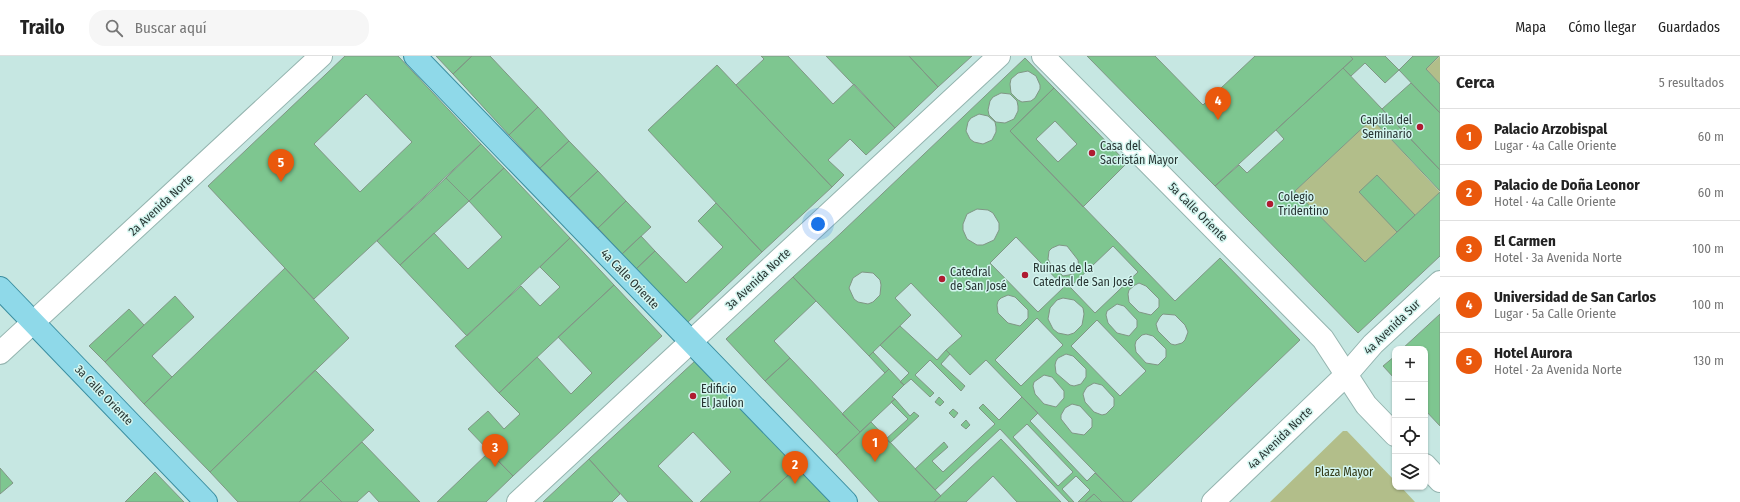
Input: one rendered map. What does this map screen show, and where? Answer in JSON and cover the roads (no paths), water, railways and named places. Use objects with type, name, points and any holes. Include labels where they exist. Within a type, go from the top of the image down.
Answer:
[{"type":"main road","name":"4a Calle Oriente","points":[[415,56],[846,502]]},
{"type":"main road","name":"3a Calle Oriente","points":[[0,288],[206,502]]},
{"type":"street","name":"2a Avenida Norte","points":[[0,353],[320,56]]},
{"type":"street","name":"3a Avenida Norte","points":[[518,502],[999,56]]},
{"type":"street","name":"5a Calle Oriente","points":[[1043,56],[1323,339],[1366,405],[1392,432]]},
{"type":"street","name":"4a Avenida Sur","points":[[1347,374],[1373,344],[1440,282]]},
{"type":"street","name":"4a Avenida Norte","points":[[1213,502],[1347,374]]},
{"type":"street","points":[[1428,468],[1440,481]]},
{"type":"place","name":"Universidad de San Carlos","points":[[1218,120]]},
{"type":"place","name":"Capilla del Seminario","points":[[1420,127]]},
{"type":"place","name":"Casa del Sacristán Mayor","points":[[1092,153]]},
{"type":"place","name":"Hotel Aurora","points":[[281,182]]},
{"type":"place","name":"Colegio Tridentino","points":[[1270,204]]},
{"type":"place","name":"Ruinas de la Catedral de San José","points":[[1025,275]]},
{"type":"place","name":"Catedral de San José","points":[[942,279]]},
{"type":"place","name":"Edificio El Jaulon","points":[[693,396]]},
{"type":"place","name":"Palacio Arzobispal","points":[[875,462]]},
{"type":"place","name":"El Carmen","points":[[495,467]]},
{"type":"place","name":"Palacio de Doña Leonor","points":[[795,484]]},
{"type":"park label","name":"Plaza Mayor","points":[[1344,472]]}]
